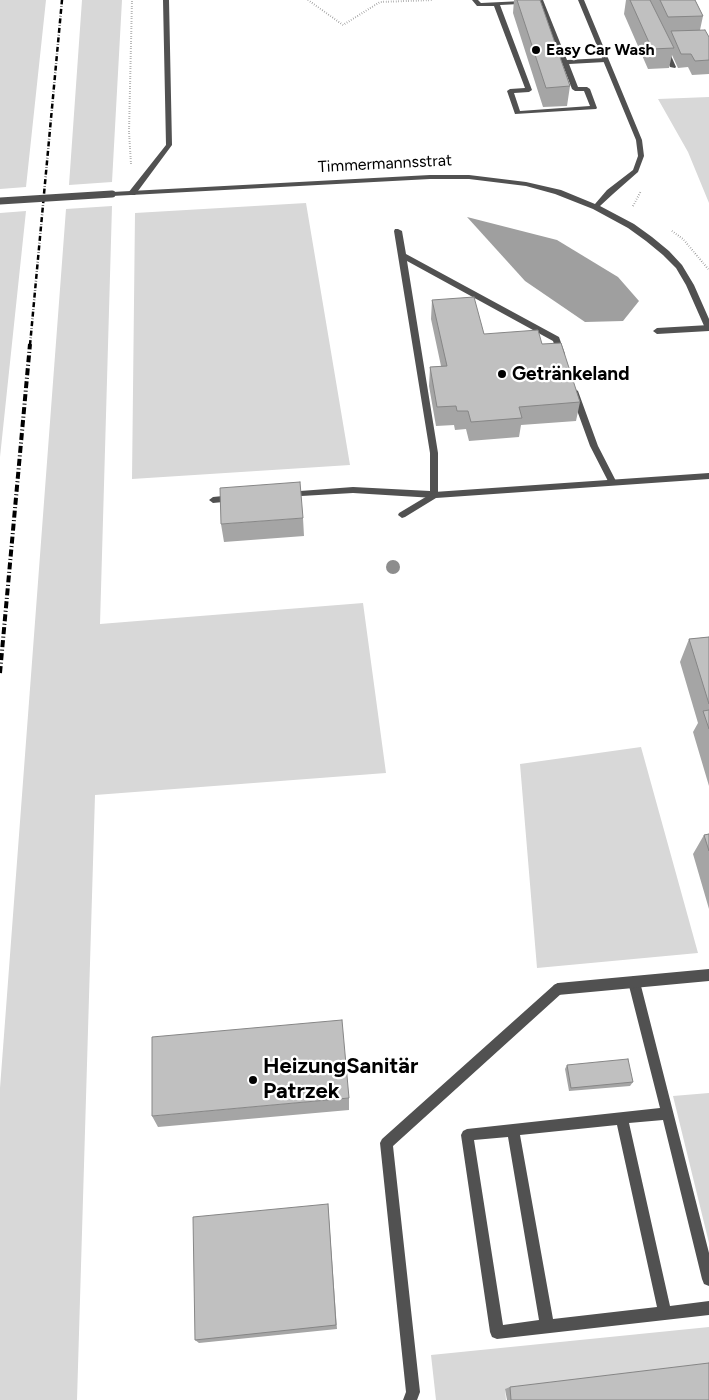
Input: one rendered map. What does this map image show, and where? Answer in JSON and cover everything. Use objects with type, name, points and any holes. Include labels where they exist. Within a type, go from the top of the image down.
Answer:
[{"type":"street","points":[[132,193],[169,145],[166,0]]},
{"type":"street","points":[[475,0],[479,5],[541,1],[575,89],[587,89],[594,108],[517,113],[510,91],[528,90],[496,4]]},
{"type":"street","points":[[581,0],[639,140],[641,156],[636,171],[596,206]]},
{"type":"street","points":[[661,41],[673,67]]},
{"type":"street","points":[[565,62],[605,60]]},
{"type":"street","name":"Timmermannsstrat","points":[[0,201],[430,177],[469,177],[526,184],[558,192],[596,206],[631,226],[666,253],[679,267],[690,285],[709,328]]},
{"type":"street","points":[[398,231],[434,453],[434,495]]},
{"type":"street","points":[[403,256],[556,339],[565,366]]},
{"type":"street","points":[[657,331],[709,328]]},
{"type":"street","points":[[572,384],[594,446],[613,482]]},
{"type":"street","points":[[278,495],[353,490],[434,495],[709,476]]},
{"type":"street","points":[[402,515],[434,495]]},
{"type":"street","points":[[213,500],[241,498]]},
{"type":"street","points":[[410,1400],[413,1392],[386,1143],[558,989],[709,974]]},
{"type":"street","points":[[634,982],[709,1279]]},
{"type":"street","points":[[666,1113],[467,1135],[497,1332],[709,1308]]},
{"type":"street","points":[[622,1118],[665,1312]]},
{"type":"street","points":[[513,1130],[547,1326]]},
{"type":"path","points":[[132,0],[129,132],[132,193]]},
{"type":"path","points":[[308,0],[343,25],[380,2],[433,0]]},
{"type":"shaded area","points":[[0,0],[46,0],[26,187],[0,189]]},
{"type":"shaded area","points":[[82,0],[122,0],[112,182],[69,185]]},
{"type":"shaded area","points":[[709,97],[709,203],[688,152],[658,99]]},
{"type":"shaded area","points":[[306,203],[350,465],[132,479],[135,213]]},
{"type":"shaded area","points":[[112,206],[100,624],[363,603],[386,773],[95,795],[77,1400],[0,1400],[0,1088],[66,209]]},
{"type":"shaded area","points":[[26,211],[0,457],[0,213]]},
{"type":"shaded area","points":[[467,217],[557,240],[618,277],[639,301],[623,321],[585,322],[525,281]]},
{"type":"shaded area","points":[[641,747],[698,953],[537,968],[520,764]]},
{"type":"shaded area","points":[[709,1093],[709,1243],[673,1096]]},
{"type":"shaded area","points":[[709,1327],[709,1364],[505,1389],[506,1400],[436,1400],[431,1355]]},
{"type":"building","points":[[517,0],[540,0],[570,86],[546,88]]},
{"type":"building","points":[[630,0],[650,0],[674,48],[652,49]]},
{"type":"building","points":[[660,0],[695,0],[703,16],[668,17]]},
{"type":"building","points":[[705,30],[709,37],[709,60],[695,61],[691,54],[681,54],[671,31]]},
{"type":"building","name":"Getränkeland","points":[[474,297],[484,334],[538,330],[542,344],[561,343],[580,402],[519,407],[522,418],[471,422],[468,411],[457,411],[456,406],[437,407],[430,367],[447,366],[432,300]]},
{"type":"building","points":[[300,482],[303,518],[221,524],[220,488]]},
{"type":"building","points":[[709,637],[709,704],[689,639]]},
{"type":"building","points":[[709,710],[709,729],[703,711]]},
{"type":"building","points":[[709,834],[709,851],[704,835]]},
{"type":"building","name":"HeizungSanitär Patrzek","points":[[342,1020],[349,1098],[152,1116],[152,1037]]},
{"type":"building","points":[[628,1059],[633,1082],[571,1088],[567,1065]]},
{"type":"building","points":[[328,1204],[336,1325],[195,1340],[193,1217]]},
{"type":"building","points":[[709,1363],[709,1400],[511,1400],[510,1387]]},
{"type":"railway","points":[[30,345],[62,0]]},
{"type":"railway","points":[[0,673],[30,344]]},
{"type":"place","name":"Easy Car Wash","points":[[536,50]]},
{"type":"place","name":"Getränkeland","points":[[502,374]]},
{"type":"place","name":"HeizungSanitär Patrzek","points":[[253,1080]]}]
